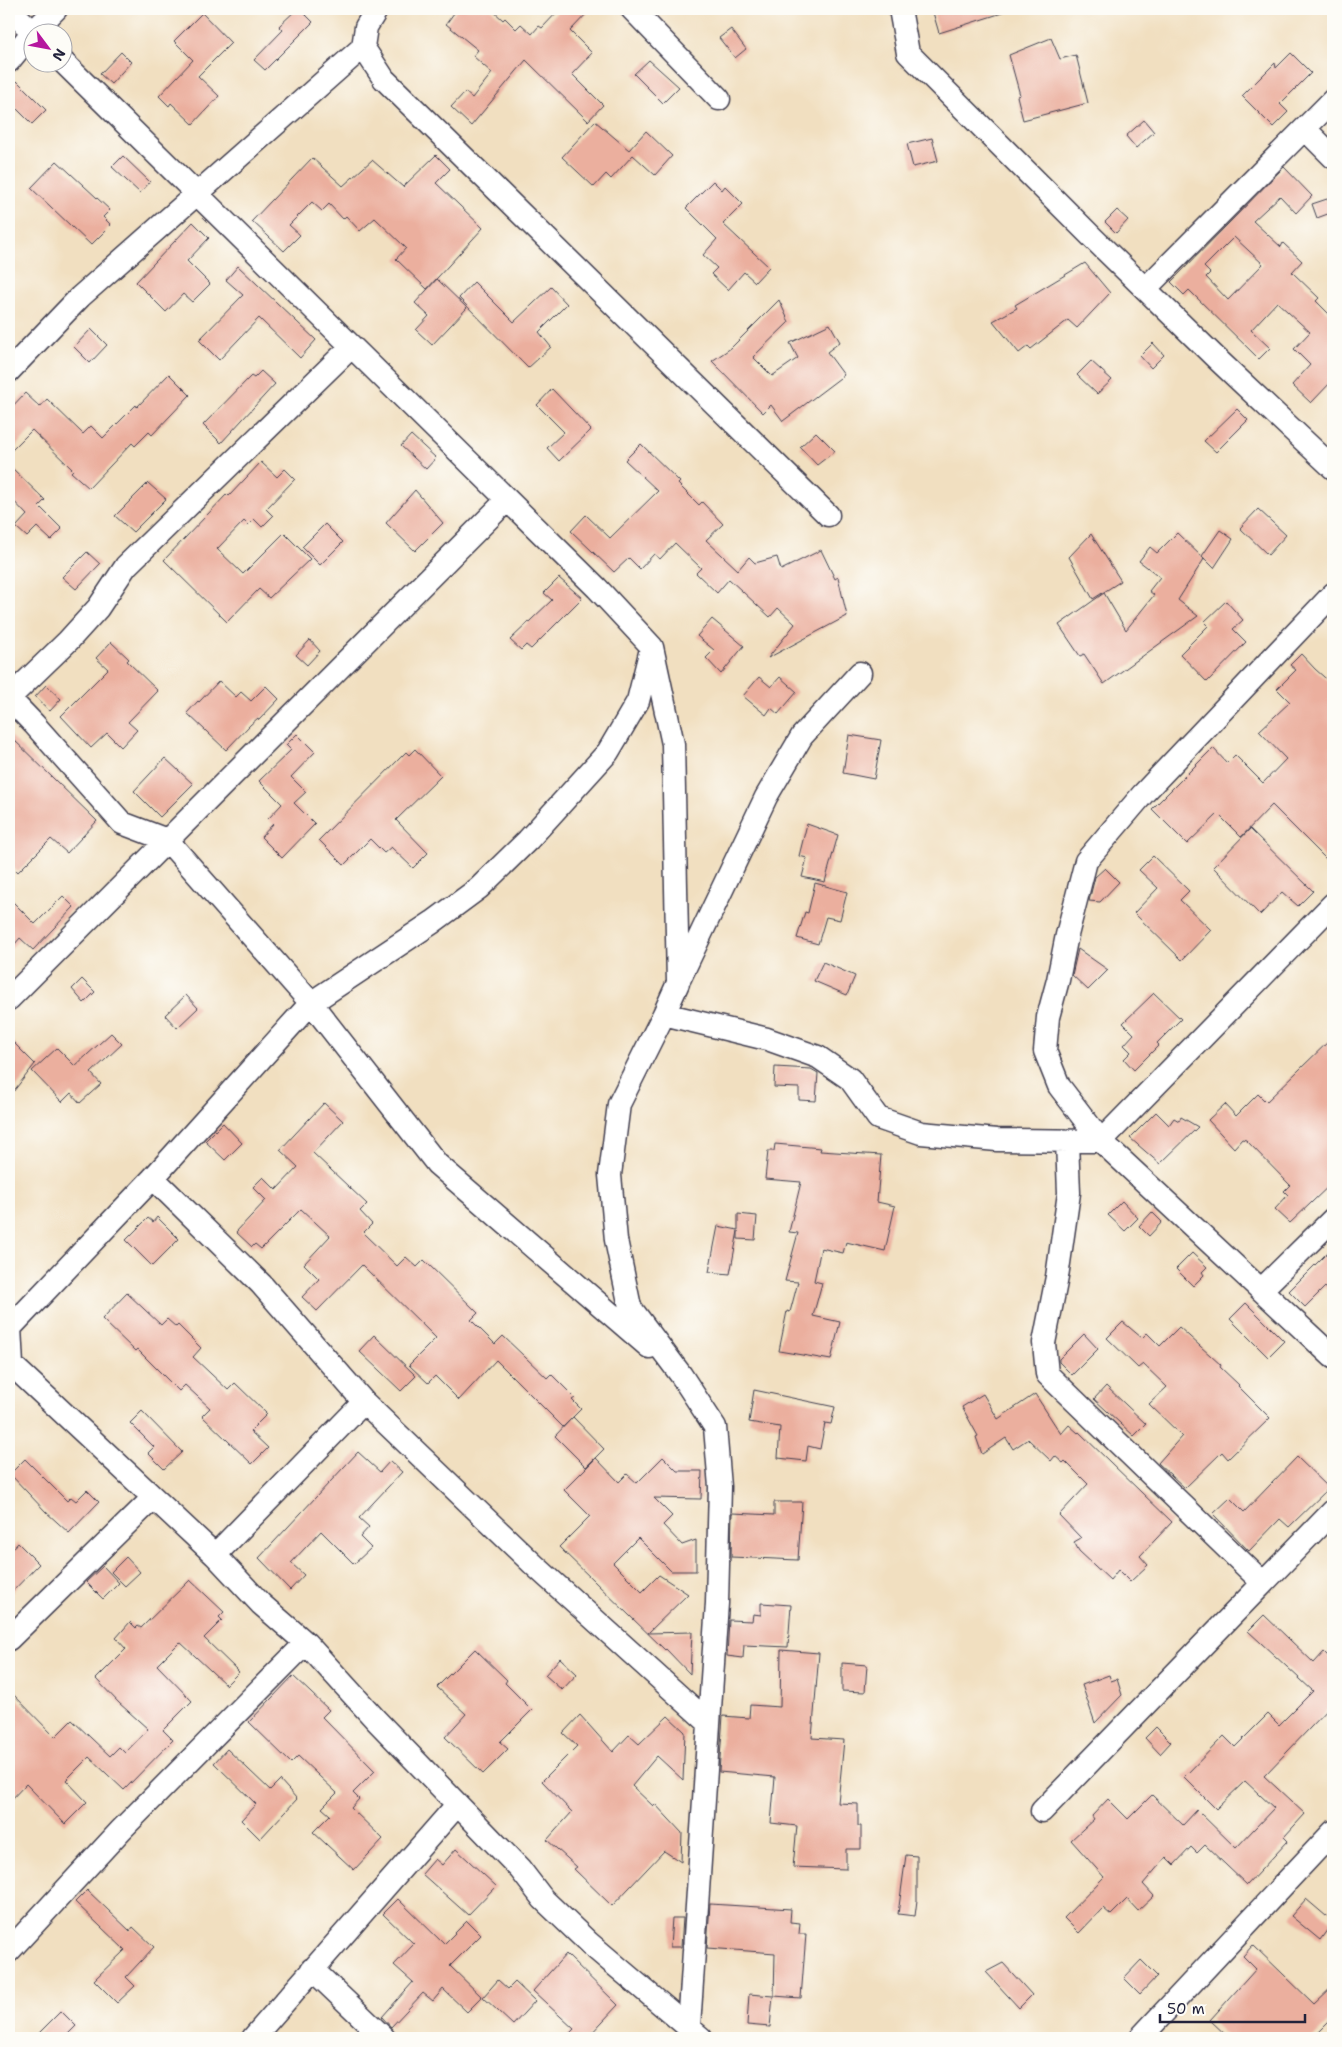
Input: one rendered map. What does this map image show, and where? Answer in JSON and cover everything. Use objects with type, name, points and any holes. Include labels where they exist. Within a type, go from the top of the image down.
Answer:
[{"type":"street","points":[[9,9],[22,22]]},
{"type":"street","points":[[44,22],[56,9]]},
{"type":"street","points":[[9,371],[80,297],[362,47],[366,26],[377,9]]},
{"type":"street","points":[[632,9],[719,99]]},
{"type":"street","points":[[900,9],[908,52],[1094,239],[1216,358],[1333,468]]},
{"type":"street","points":[[9,61],[22,46]]},
{"type":"street","points":[[362,47],[384,79],[828,515]]},
{"type":"street","points":[[72,71],[597,588],[652,647],[673,744],[678,983]]},
{"type":"street","points":[[1146,288],[1333,100]]},
{"type":"street","points":[[1305,129],[1333,157]]},
{"type":"street","points":[[351,347],[126,566],[98,608],[68,642],[9,698],[122,823],[167,840],[311,1003],[437,1164],[681,1375]]},
{"type":"street","points":[[9,999],[506,500]]},
{"type":"street","points":[[1333,594],[1143,794],[1086,861],[1068,927],[1058,980],[1048,1017],[1045,1051],[1059,1086],[1100,1141],[1262,1289],[1333,1357]]},
{"type":"street","points":[[652,647],[638,701],[608,752],[534,834],[479,888],[432,922],[311,1003],[153,1178],[9,1327],[12,1365],[215,1555],[261,1604],[306,1643],[457,1805],[520,1869],[543,1899],[589,1943],[695,2033]]},
{"type":"street","points":[[695,2033],[720,1487],[715,1426],[681,1375],[630,1307],[616,1240],[610,1175],[619,1104],[664,1014],[766,797],[802,736],[860,673]]},
{"type":"street","points":[[664,1014],[767,1039],[818,1057],[850,1079],[878,1118],[921,1133],[997,1140],[1100,1141],[1333,904]]},
{"type":"street","points":[[1067,1141],[1069,1193],[1057,1277],[1044,1343],[1047,1374],[1262,1582]]},
{"type":"street","points":[[153,1178],[261,1284],[364,1402],[533,1564],[709,1723]]},
{"type":"street","points":[[1262,1289],[1333,1219]]},
{"type":"street","points":[[215,1555],[364,1402]]},
{"type":"street","points":[[9,1639],[153,1498]]},
{"type":"street","points":[[1042,1810],[1333,1511]]},
{"type":"street","points":[[9,1951],[121,1830],[306,1643]]},
{"type":"street","points":[[253,2038],[457,1805]]},
{"type":"street","points":[[1140,2038],[1333,1832]]},
{"type":"street","points":[[312,1969],[384,2038]]},
{"type":"building","points":[[297,9],[300,9],[313,22],[265,70],[254,60],[283,30],[279,26]]},
{"type":"building","points":[[457,9],[491,9],[503,20],[505,18],[516,29],[521,24],[532,34],[539,26],[542,28],[560,9],[591,9],[570,31],[592,53],[572,74],[603,105],[588,121],[526,60],[471,126],[451,107],[465,92],[472,98],[492,73],[473,56],[478,50],[446,24]]},
{"type":"building","points":[[932,9],[1001,9],[1002,13],[939,33]]},
{"type":"building","points":[[202,13],[231,43],[198,76],[219,96],[193,124],[171,103],[169,106],[159,96],[193,60],[174,41]]},
{"type":"building","points":[[731,29],[746,49],[735,58],[719,38]]},
{"type":"building","points":[[1051,38],[1060,59],[1076,55],[1088,103],[1023,120],[1017,96],[1020,95],[1009,55]]},
{"type":"building","points":[[121,52],[131,62],[111,84],[100,74]]},
{"type":"building","points":[[1291,53],[1311,73],[1280,104],[1288,112],[1273,127],[1242,96],[1275,63],[1276,68]]},
{"type":"building","points":[[649,60],[679,87],[663,103],[634,74]]},
{"type":"building","points":[[17,81],[46,110],[32,124],[9,101],[9,89]]},
{"type":"building","points":[[1144,120],[1154,132],[1136,148],[1126,136]]},
{"type":"building","points":[[595,121],[629,150],[646,131],[672,156],[655,175],[633,155],[611,179],[606,174],[594,187],[562,157]]},
{"type":"building","points":[[932,138],[938,161],[913,167],[907,144]]},
{"type":"building","points":[[436,155],[450,169],[436,183],[483,228],[427,289],[396,259],[406,248],[375,218],[360,231],[346,216],[343,219],[329,204],[322,211],[312,202],[289,225],[300,235],[284,251],[252,221],[312,158],[343,186],[372,160],[403,187]]},
{"type":"building","points":[[123,156],[150,182],[140,193],[112,167]]},
{"type":"building","points":[[57,161],[110,210],[103,217],[111,225],[91,245],[31,188]]},
{"type":"building","points":[[1284,167],[1312,196],[1296,213],[1280,196],[1253,221],[1281,247],[1283,243],[1302,261],[1292,272],[1319,298],[1316,301],[1333,318],[1333,380],[1311,403],[1292,385],[1310,365],[1294,349],[1310,332],[1277,302],[1251,330],[1270,348],[1259,359],[1189,290],[1184,295],[1171,282]],"holes":[[[1234,237],[1263,264],[1228,300],[1206,277],[1210,273],[1204,267]]]},
{"type":"building","points":[[713,181],[722,190],[725,186],[743,204],[723,224],[769,267],[755,282],[744,272],[728,290],[711,274],[717,268],[703,255],[717,239],[686,208]]},
{"type":"building","points":[[1333,197],[1333,212],[1317,218],[1312,204]]},
{"type":"building","points":[[1117,210],[1128,220],[1116,233],[1105,222]]},
{"type":"building","points":[[193,222],[209,238],[187,261],[210,284],[192,302],[183,294],[166,312],[136,282]]},
{"type":"building","points":[[1085,263],[1110,293],[1077,328],[1068,320],[1031,349],[1028,346],[1019,353],[993,321],[1017,308],[1015,305]]},
{"type":"building","points":[[238,266],[316,340],[300,358],[259,318],[219,360],[199,340],[243,295],[226,280]]},
{"type":"building","points":[[437,279],[467,308],[432,345],[416,330],[429,316],[415,303]]},
{"type":"building","points":[[474,282],[514,322],[551,287],[567,304],[539,332],[551,347],[528,368],[459,298]]},
{"type":"building","points":[[779,300],[789,322],[753,357],[772,376],[798,358],[790,343],[830,324],[840,342],[827,352],[844,375],[783,421],[771,405],[763,413],[712,361],[731,348]]},
{"type":"building","points":[[91,329],[107,345],[90,363],[74,347]]},
{"type":"building","points":[[1153,343],[1164,355],[1151,368],[1140,356]]},
{"type":"building","points":[[1091,361],[1112,380],[1097,394],[1077,375]]},
{"type":"building","points":[[261,371],[275,384],[221,443],[203,425],[251,376],[254,378]]},
{"type":"building","points":[[169,374],[190,395],[152,435],[149,432],[135,446],[132,443],[89,488],[71,472],[73,470],[32,430],[9,453],[9,410],[25,393],[40,407],[47,399],[83,434],[91,426],[103,438]]},
{"type":"building","points":[[552,389],[591,430],[559,461],[547,448],[564,432],[537,405]]},
{"type":"building","points":[[1237,409],[1248,420],[1216,452],[1204,441]]},
{"type":"building","points":[[816,432],[835,451],[817,465],[800,447]]},
{"type":"building","points":[[411,435],[436,458],[426,469],[401,446]]},
{"type":"building","points":[[641,444],[680,482],[678,484],[699,505],[702,502],[723,524],[706,540],[738,570],[749,557],[755,563],[777,557],[781,570],[821,550],[835,579],[838,577],[847,616],[768,658],[795,624],[778,608],[770,617],[729,579],[717,593],[696,573],[701,568],[675,543],[660,559],[654,554],[640,569],[629,558],[614,572],[571,531],[586,515],[610,538],[658,491],[625,460]]},
{"type":"building","points":[[261,462],[277,477],[285,469],[295,479],[266,509],[273,516],[262,527],[254,519],[248,525],[244,521],[217,549],[243,574],[284,533],[310,559],[269,598],[259,589],[227,622],[164,560],[227,494],[229,496]]},
{"type":"building","points":[[9,465],[45,500],[39,506],[62,529],[51,540],[37,527],[27,537],[16,527],[27,515],[9,496]]},
{"type":"building","points":[[148,483],[166,499],[133,532],[115,516]]},
{"type":"building","points":[[415,490],[443,523],[415,551],[386,523]]},
{"type":"building","points":[[1258,509],[1286,535],[1268,555],[1240,528]]},
{"type":"building","points":[[325,524],[343,542],[320,565],[302,547]]},
{"type":"building","points":[[1220,530],[1233,539],[1214,568],[1202,556]]},
{"type":"building","points":[[1177,533],[1204,559],[1178,600],[1198,616],[1104,684],[1084,654],[1080,656],[1059,625],[1104,593],[1126,630],[1154,595],[1149,591],[1160,577],[1139,561],[1150,547],[1157,553]]},
{"type":"building","points":[[1091,534],[1121,581],[1093,599],[1069,557]]},
{"type":"building","points":[[87,552],[100,564],[76,589],[62,577]]},
{"type":"building","points":[[559,578],[582,598],[531,649],[526,645],[521,650],[510,640],[552,600],[544,593]]},
{"type":"building","points":[[1226,601],[1243,620],[1233,629],[1246,642],[1207,682],[1180,654],[1208,626],[1204,622]]},
{"type":"building","points":[[712,619],[744,646],[721,674],[706,658],[714,650],[697,636]]},
{"type":"building","points":[[310,640],[320,651],[307,665],[296,655]]},
{"type":"building","points":[[111,642],[129,659],[127,661],[158,691],[128,722],[137,730],[121,747],[107,733],[91,748],[61,716],[108,669],[96,658]]},
{"type":"building","points":[[1301,654],[1333,685],[1333,866],[1272,805],[1241,837],[1218,814],[1187,844],[1152,809],[1213,748],[1227,763],[1235,755],[1263,783],[1286,759],[1259,731],[1290,702],[1277,689],[1296,670],[1290,665]]},
{"type":"building","points":[[759,677],[771,687],[780,677],[797,692],[778,714],[771,708],[766,715],[743,696]]},
{"type":"building","points":[[219,681],[236,697],[241,692],[251,701],[266,686],[279,699],[226,750],[187,713]]},
{"type":"building","points":[[46,685],[61,699],[50,711],[35,697]]},
{"type":"building","points":[[297,734],[315,752],[291,777],[306,792],[294,803],[315,824],[282,858],[261,837],[273,824],[268,819],[282,804],[259,781],[291,750],[286,745]]},
{"type":"building","points":[[9,735],[97,821],[67,853],[51,839],[18,872],[9,863]]},
{"type":"building","points":[[849,735],[881,740],[874,779],[843,773]]},
{"type":"building","points":[[415,749],[441,776],[396,820],[428,853],[413,868],[391,847],[384,853],[370,839],[344,865],[319,840],[406,752],[409,755]]},
{"type":"building","points":[[165,758],[193,784],[160,817],[134,791]]},
{"type":"building","points":[[807,824],[838,835],[825,882],[802,877],[807,858],[799,856]]},
{"type":"building","points":[[1250,829],[1313,891],[1298,906],[1282,892],[1260,915],[1213,867]]},
{"type":"building","points":[[1153,856],[1189,891],[1180,900],[1211,930],[1182,960],[1134,913],[1158,888],[1139,870]]},
{"type":"building","points":[[1105,868],[1119,882],[1100,902],[1089,901],[1095,877]]},
{"type":"building","points":[[815,883],[847,892],[840,920],[826,917],[818,944],[797,938],[805,912],[808,913]]},
{"type":"building","points":[[63,896],[74,907],[33,950],[20,938],[9,951],[9,898],[35,924]]},
{"type":"building","points":[[1078,949],[1108,970],[1088,990],[1072,975]]},
{"type":"building","points":[[823,962],[855,976],[847,995],[814,981]]},
{"type":"building","points":[[82,979],[95,992],[84,1003],[72,989]]},
{"type":"building","points":[[1154,993],[1181,1019],[1134,1070],[1124,1059],[1131,1052],[1124,1045],[1134,1034],[1123,1023]]},
{"type":"building","points":[[186,995],[198,1008],[177,1028],[165,1015]]},
{"type":"building","points":[[111,1033],[122,1044],[91,1073],[101,1084],[80,1103],[71,1093],[62,1102],[32,1071],[57,1048],[75,1066]]},
{"type":"building","points":[[1333,1037],[1333,1182],[1290,1223],[1275,1209],[1288,1195],[1284,1191],[1290,1185],[1246,1140],[1242,1139],[1234,1148],[1208,1120],[1225,1104],[1236,1116],[1258,1094],[1266,1102]]},
{"type":"building","points":[[9,1038],[35,1064],[9,1097]]},
{"type":"building","points":[[775,1067],[811,1069],[818,1073],[816,1101],[799,1100],[799,1088],[774,1087]]},
{"type":"building","points":[[324,1103],[343,1121],[313,1153],[367,1204],[360,1211],[372,1224],[363,1233],[397,1266],[406,1257],[417,1267],[424,1260],[478,1313],[471,1320],[495,1344],[503,1336],[547,1378],[551,1374],[575,1398],[572,1400],[581,1409],[563,1427],[496,1360],[459,1400],[435,1376],[428,1383],[409,1365],[436,1338],[362,1265],[317,1311],[302,1297],[319,1279],[304,1264],[330,1236],[301,1209],[261,1249],[255,1244],[252,1247],[236,1232],[266,1200],[253,1187],[263,1177],[276,1190],[298,1167],[280,1150]]},
{"type":"building","points":[[1156,1112],[1169,1125],[1174,1118],[1179,1121],[1181,1117],[1198,1127],[1160,1164],[1130,1138]]},
{"type":"building","points":[[223,1123],[242,1143],[225,1160],[205,1141]]},
{"type":"building","points":[[775,1144],[821,1148],[820,1151],[881,1155],[877,1202],[895,1206],[885,1251],[846,1242],[843,1253],[821,1248],[814,1281],[822,1283],[813,1316],[840,1322],[831,1360],[779,1351],[787,1311],[790,1312],[798,1282],[785,1281],[798,1233],[789,1232],[801,1182],[765,1179],[768,1151],[774,1151]]},
{"type":"building","points":[[1122,1201],[1138,1218],[1125,1231],[1108,1215]]},
{"type":"building","points":[[1152,1212],[1162,1222],[1149,1236],[1139,1226]]},
{"type":"building","points":[[738,1214],[757,1216],[755,1240],[738,1239],[738,1231],[730,1274],[709,1272],[718,1226],[738,1230]]},
{"type":"building","points":[[157,1217],[179,1239],[152,1266],[126,1240],[148,1218],[153,1222]]},
{"type":"building","points":[[1333,1247],[1333,1295],[1325,1287],[1305,1307],[1289,1291]]},
{"type":"building","points":[[1192,1253],[1207,1267],[1202,1272],[1204,1275],[1193,1286],[1176,1269]]},
{"type":"building","points":[[127,1293],[161,1325],[167,1319],[176,1327],[178,1325],[201,1348],[193,1357],[228,1390],[235,1383],[267,1414],[250,1431],[268,1448],[252,1464],[202,1416],[210,1408],[185,1385],[179,1391],[137,1349],[135,1351],[102,1319]]},
{"type":"building","points":[[1246,1303],[1284,1341],[1268,1357],[1230,1319]]},
{"type":"building","points":[[1123,1322],[1142,1338],[1147,1333],[1160,1346],[1179,1327],[1221,1365],[1220,1367],[1270,1418],[1228,1459],[1222,1452],[1185,1488],[1158,1463],[1182,1436],[1149,1404],[1167,1387],[1143,1364],[1138,1368],[1107,1338]]},
{"type":"building","points":[[1084,1334],[1098,1349],[1072,1375],[1059,1362],[1059,1359]]},
{"type":"building","points":[[374,1335],[416,1376],[401,1391],[359,1351]]},
{"type":"building","points":[[1106,1386],[1146,1424],[1134,1436],[1094,1399]]},
{"type":"building","points":[[754,1390],[835,1407],[831,1424],[825,1423],[820,1449],[808,1446],[806,1461],[778,1458],[780,1427],[749,1422]]},
{"type":"building","points":[[983,1394],[998,1419],[1035,1394],[1061,1434],[1069,1425],[1079,1432],[1172,1522],[1140,1556],[1148,1565],[1130,1582],[1118,1570],[1110,1580],[1079,1551],[1074,1542],[1081,1538],[1059,1515],[1088,1484],[1065,1461],[1063,1463],[1055,1456],[1051,1461],[1028,1439],[1013,1449],[1006,1438],[982,1454],[976,1437],[978,1436],[962,1407]]},
{"type":"building","points":[[142,1411],[182,1452],[164,1469],[148,1453],[154,1447],[130,1423]]},
{"type":"building","points":[[573,1417],[604,1449],[586,1467],[555,1436]]},
{"type":"building","points":[[358,1452],[380,1472],[390,1461],[402,1472],[359,1518],[369,1527],[360,1537],[371,1548],[354,1564],[321,1531],[291,1563],[304,1575],[290,1590],[259,1558]]},
{"type":"building","points":[[663,1457],[677,1471],[702,1471],[701,1499],[654,1498],[672,1516],[663,1525],[682,1545],[696,1540],[696,1571],[671,1571],[638,1538],[613,1563],[642,1592],[659,1575],[688,1594],[648,1633],[692,1632],[690,1674],[559,1547],[590,1516],[564,1490],[596,1458],[619,1482],[627,1474],[637,1483]]},
{"type":"building","points":[[1297,1457],[1329,1488],[1289,1527],[1280,1519],[1249,1551],[1213,1514],[1230,1498],[1244,1512]]},
{"type":"building","points":[[25,1459],[67,1501],[71,1497],[76,1501],[87,1490],[99,1502],[69,1533],[10,1474]]},
{"type":"building","points":[[774,1502],[802,1502],[798,1560],[731,1557],[732,1513],[774,1515]]},
{"type":"building","points":[[18,1543],[39,1564],[9,1595],[9,1553]]},
{"type":"building","points":[[126,1557],[140,1572],[125,1586],[111,1572]]},
{"type":"building","points":[[103,1566],[119,1583],[103,1599],[86,1582]]},
{"type":"building","points":[[190,1580],[224,1612],[219,1617],[222,1620],[204,1638],[239,1672],[226,1685],[180,1642],[157,1665],[192,1701],[163,1730],[173,1740],[124,1790],[89,1757],[66,1780],[87,1802],[65,1824],[26,1784],[9,1802],[9,1690],[55,1737],[72,1720],[110,1756],[119,1747],[125,1753],[148,1729],[96,1679],[126,1649],[116,1638],[130,1622],[136,1628],[138,1626],[141,1628]]},
{"type":"building","points":[[761,1603],[791,1605],[788,1647],[744,1645],[743,1658],[727,1656],[729,1620],[752,1621],[753,1614],[761,1615]]},
{"type":"building","points":[[1264,1615],[1314,1663],[1324,1652],[1333,1661],[1333,1704],[1264,1776],[1305,1814],[1284,1837],[1288,1841],[1247,1885],[1205,1845],[1197,1853],[1191,1847],[1174,1865],[1166,1857],[1143,1884],[1154,1896],[1138,1911],[1127,1899],[1111,1915],[1103,1908],[1079,1933],[1064,1918],[1104,1877],[1071,1840],[1094,1819],[1092,1816],[1108,1799],[1128,1819],[1152,1795],[1183,1825],[1197,1810],[1236,1848],[1274,1808],[1245,1781],[1216,1809],[1184,1777],[1224,1736],[1235,1747],[1268,1714],[1279,1725],[1313,1691],[1248,1631]]},
{"type":"building","points":[[475,1649],[507,1680],[505,1683],[532,1710],[500,1742],[508,1749],[483,1774],[445,1737],[466,1714],[437,1687]]},
{"type":"building","points":[[781,1650],[819,1653],[812,1738],[844,1740],[838,1803],[858,1804],[858,1826],[861,1826],[861,1849],[846,1849],[846,1869],[793,1867],[797,1826],[771,1823],[775,1777],[719,1772],[723,1716],[749,1718],[750,1705],[780,1707]]},
{"type":"building","points":[[560,1658],[577,1674],[562,1690],[545,1675]]},
{"type":"building","points":[[842,1663],[867,1665],[865,1692],[842,1691]]},
{"type":"building","points":[[1109,1675],[1111,1681],[1117,1679],[1122,1695],[1095,1723],[1082,1685]]},
{"type":"building","points":[[293,1676],[329,1710],[322,1717],[375,1771],[353,1793],[359,1799],[351,1808],[383,1839],[354,1870],[313,1832],[330,1815],[322,1808],[337,1793],[298,1756],[291,1763],[249,1722]]},
{"type":"building","points":[[580,1715],[613,1752],[629,1735],[639,1744],[668,1716],[685,1732],[683,1780],[657,1756],[632,1786],[653,1806],[655,1804],[682,1833],[681,1862],[664,1851],[612,1906],[574,1869],[577,1867],[547,1840],[572,1812],[542,1781],[577,1746],[563,1733]]},
{"type":"building","points":[[1156,1727],[1171,1742],[1160,1754],[1145,1738]]},
{"type":"building","points":[[227,1749],[270,1790],[280,1780],[297,1799],[260,1839],[241,1820],[256,1804],[214,1763]]},
{"type":"building","points":[[456,1849],[496,1886],[468,1915],[422,1874],[435,1859],[442,1865]]},
{"type":"building","points":[[906,1855],[917,1856],[915,1916],[898,1914]]},
{"type":"building","points":[[87,1890],[130,1931],[133,1927],[154,1947],[126,1977],[135,1986],[117,2003],[94,1980],[125,1950],[75,1902]]},
{"type":"building","points":[[398,1899],[444,1944],[467,1921],[481,1935],[450,1966],[482,1997],[467,2012],[443,1989],[433,2001],[423,1993],[391,2027],[382,2017],[413,1982],[394,1965],[414,1944],[383,1914]]},
{"type":"building","points":[[1306,1899],[1333,1922],[1320,1940],[1291,1916]]},
{"type":"building","points":[[710,1904],[791,1909],[790,1922],[800,1923],[799,1934],[806,1934],[801,1998],[774,1996],[775,1953],[707,1948]]},
{"type":"building","points":[[672,1918],[683,1918],[681,1947],[670,1947]]},
{"type":"building","points":[[1253,1945],[1314,2004],[1333,1986],[1333,2018],[1313,2038],[1229,2038],[1210,2020],[1256,1969],[1243,1956]]},
{"type":"building","points":[[566,1954],[618,2005],[587,2038],[565,2038],[574,2029],[533,1991]]},
{"type":"building","points":[[1141,1960],[1157,1976],[1140,1994],[1124,1978]]},
{"type":"building","points":[[1003,1963],[1032,1995],[1019,2008],[986,1972]]},
{"type":"building","points":[[498,1980],[508,1989],[515,1982],[535,2001],[513,2025],[483,1997]]},
{"type":"building","points":[[749,1994],[773,1996],[770,2027],[747,2025]]},
{"type":"building","points":[[61,2011],[76,2026],[64,2038],[34,2038]]}]
